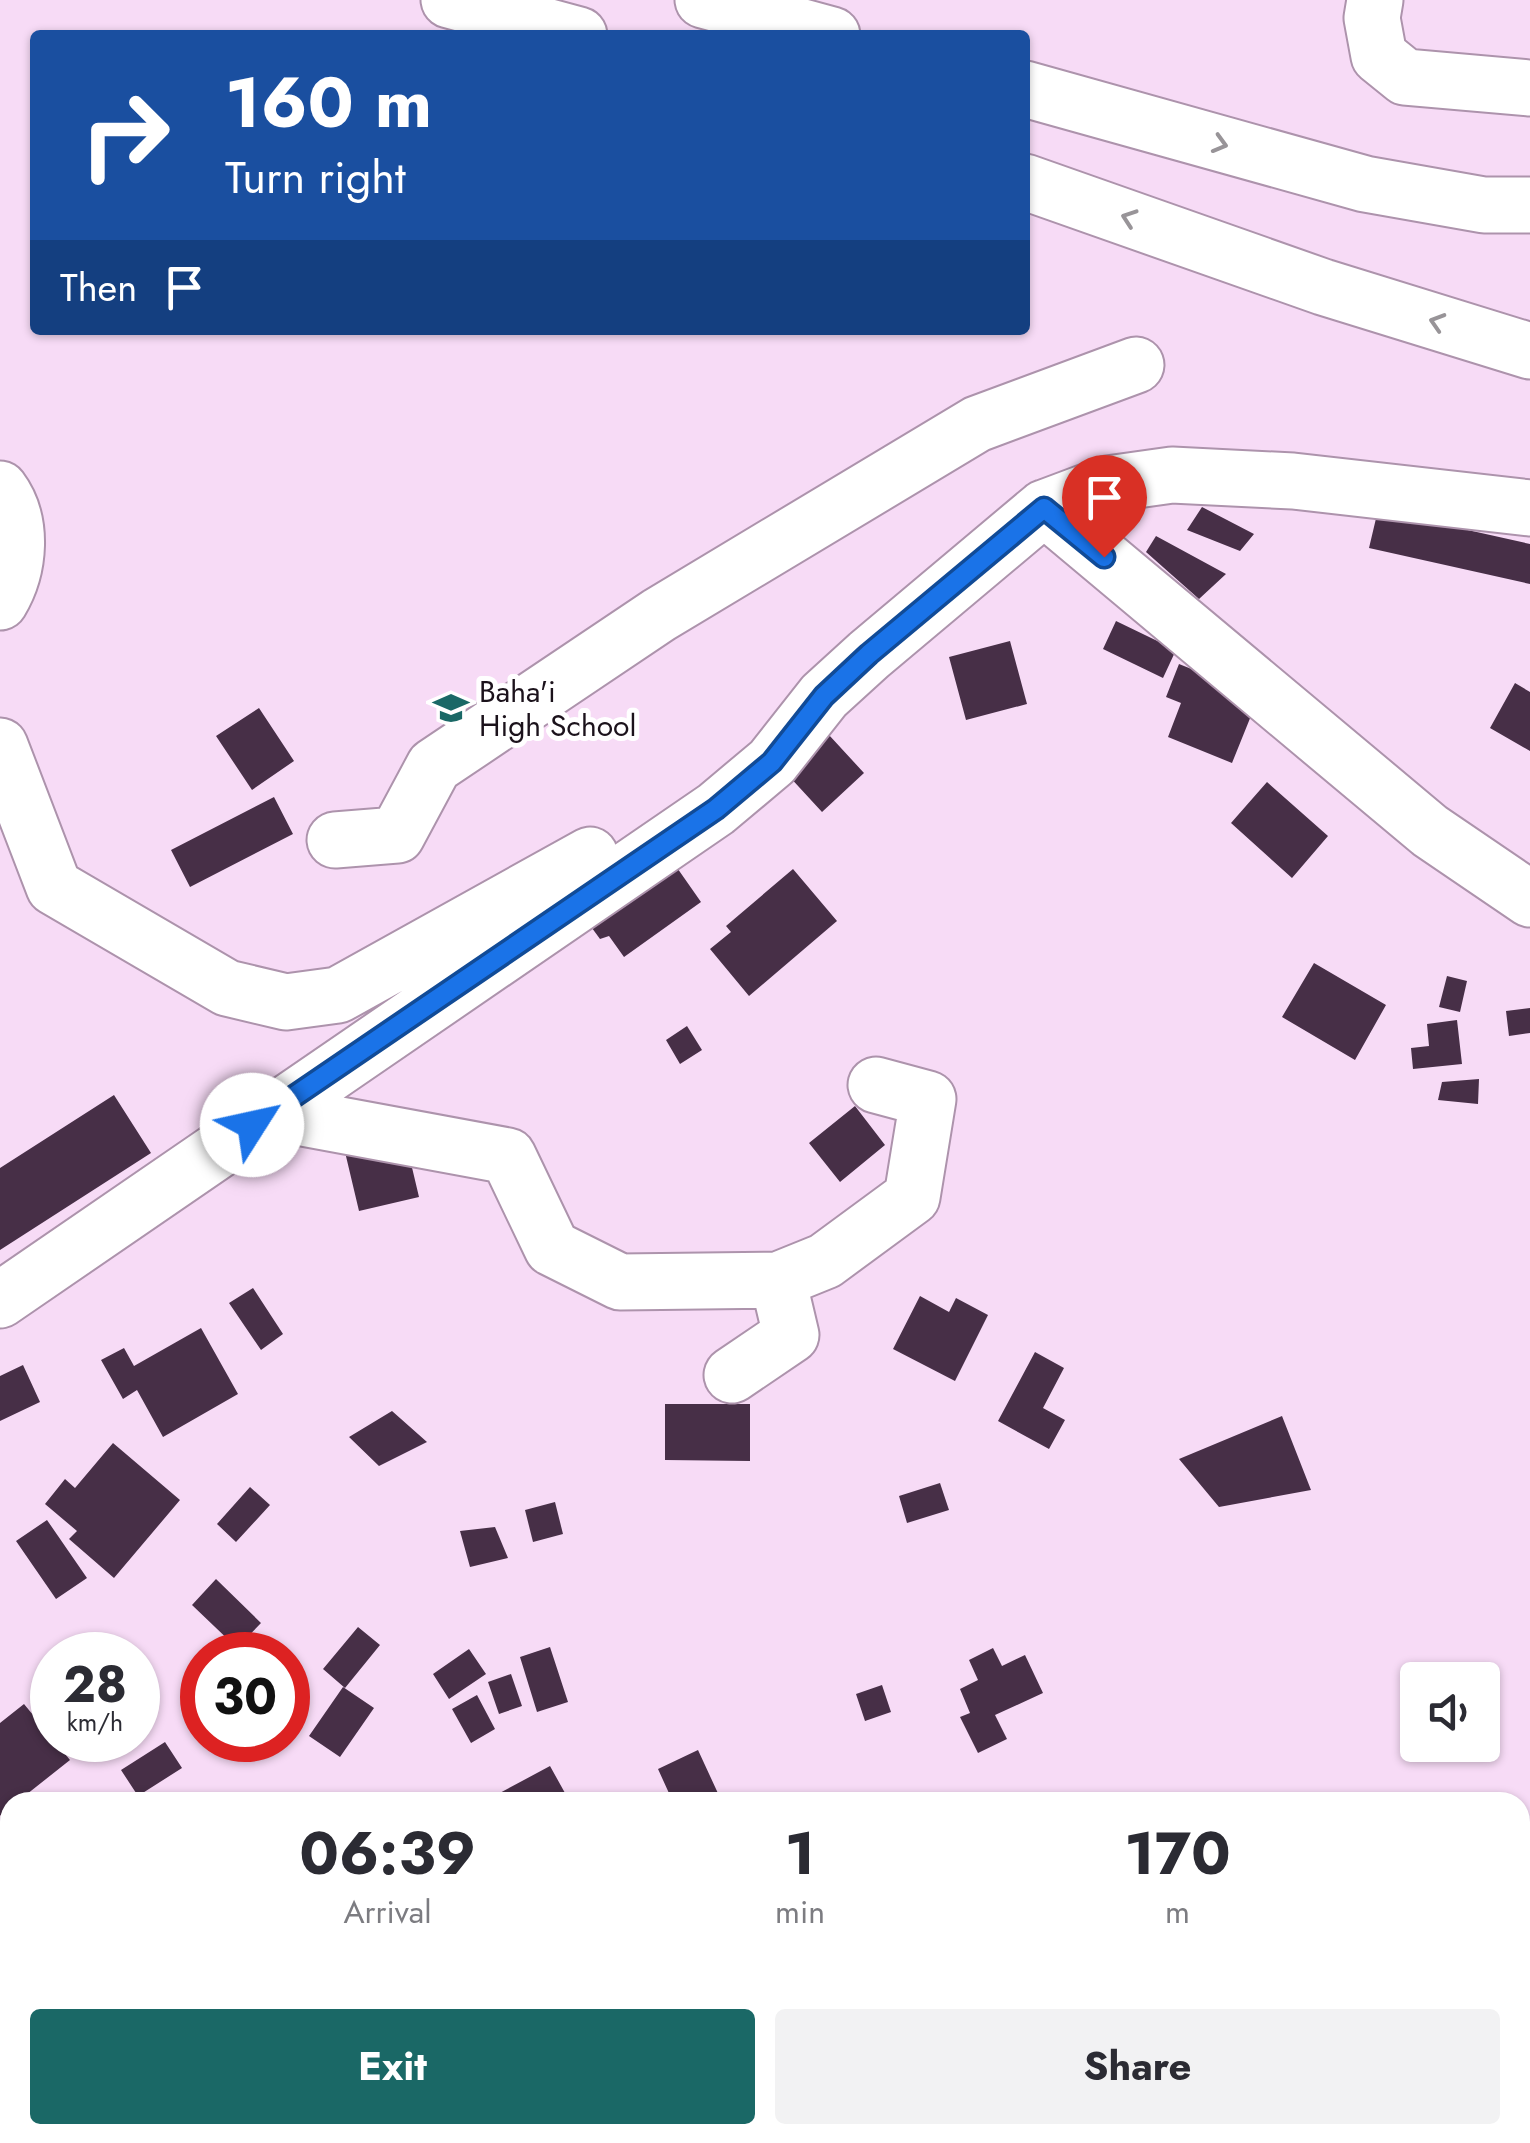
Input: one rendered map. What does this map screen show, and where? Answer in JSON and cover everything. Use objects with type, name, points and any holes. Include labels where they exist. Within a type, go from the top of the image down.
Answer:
[{"type":"main road","points":[[449,0],[560,30]]},
{"type":"main road","points":[[704,0],[814,30]]},
{"type":"main road","points":[[1375,0],[1372,18],[1379,56],[1405,77],[1530,88]]},
{"type":"main road","points":[[1030,90],[1365,184],[1484,205],[1530,206]]},
{"type":"main road","points":[[1030,184],[1323,287],[1530,351]]},
{"type":"main road","points":[[335,840],[397,835],[434,766],[659,614],[960,434],[1136,366]]},
{"type":"main road","points":[[0,746],[54,886],[227,988],[286,1002],[338,994],[565,872],[824,696],[1044,508],[1108,484],[1172,475],[1293,481],[1530,508]]},
{"type":"main road","points":[[0,489],[14,507],[16,576],[0,602]]},
{"type":"main road","points":[[1044,508],[1430,830],[1530,899]]},
{"type":"main road","points":[[0,1300],[716,809],[772,762],[824,696]]},
{"type":"main road","points":[[270,1112],[508,1156],[552,1248],[620,1282],[778,1280],[825,1260],[912,1196],[928,1099],[876,1085]]},
{"type":"main road","points":[[732,1375],[791,1335],[778,1280]]},
{"type":"building","points":[[1202,507],[1254,534],[1240,551],[1187,530]]},
{"type":"building","points":[[1378,510],[1530,544],[1530,584],[1369,548]]},
{"type":"building","points":[[1156,536],[1226,574],[1199,599],[1146,552]]},
{"type":"building","points":[[1116,621],[1176,650],[1163,678],[1103,649]]},
{"type":"building","points":[[1010,641],[1027,704],[966,720],[949,657]]},
{"type":"building","points":[[1179,664],[1259,696],[1232,763],[1168,737],[1181,703],[1166,697]]},
{"type":"building","points":[[1515,683],[1530,692],[1530,751],[1490,728]]},
{"type":"building","points":[[259,708],[294,761],[252,790],[216,736]]},
{"type":"building","points":[[829,735],[864,773],[822,812],[787,774]]},
{"type":"building","points":[[1267,782],[1328,836],[1292,878],[1231,823]]},
{"type":"building","points":[[274,797],[293,834],[190,887],[171,850]]},
{"type":"building","points":[[666,852],[701,902],[624,957],[609,936],[600,939],[581,913]]},
{"type":"building","points":[[793,869],[837,921],[749,996],[710,949],[731,932],[726,926]]},
{"type":"building","points":[[1314,963],[1386,1005],[1355,1060],[1282,1017]]},
{"type":"building","points":[[1447,976],[1467,981],[1460,1012],[1439,1007]]},
{"type":"building","points":[[1530,1008],[1530,1033],[1509,1036],[1506,1011]]},
{"type":"building","points":[[1457,1020],[1462,1064],[1413,1069],[1411,1048],[1429,1046],[1427,1024]]},
{"type":"building","points":[[687,1026],[702,1050],[680,1064],[666,1040]]},
{"type":"building","points":[[1479,1079],[1478,1104],[1438,1100],[1442,1082]]},
{"type":"building","points":[[114,1095],[151,1153],[0,1250],[0,1168]]},
{"type":"building","points":[[855,1106],[885,1145],[840,1182],[809,1143]]},
{"type":"building","points":[[405,1138],[419,1197],[359,1211],[345,1152]]},
{"type":"building","points":[[253,1288],[283,1334],[261,1350],[229,1303]]},
{"type":"building","points":[[920,1296],[949,1312],[956,1298],[988,1315],[955,1381],[893,1349]]},
{"type":"building","points":[[201,1328],[238,1394],[163,1437],[137,1390],[123,1399],[101,1360],[124,1348],[134,1366]]},
{"type":"building","points":[[1035,1352],[1064,1368],[1043,1408],[1065,1420],[1049,1449],[998,1421]]},
{"type":"building","points":[[23,1365],[40,1402],[0,1421],[0,1376]]},
{"type":"building","points":[[665,1404],[750,1404],[750,1461],[665,1460]]},
{"type":"building","points":[[392,1411],[427,1442],[379,1466],[349,1437]]},
{"type":"building","points":[[1282,1416],[1311,1490],[1219,1507],[1179,1459]]},
{"type":"building","points":[[113,1443],[180,1500],[114,1578],[69,1539],[77,1531],[45,1504],[65,1479],[75,1488]]},
{"type":"building","points":[[940,1483],[949,1510],[907,1523],[899,1496]]},
{"type":"building","points":[[250,1487],[270,1505],[236,1542],[217,1524]]},
{"type":"building","points":[[555,1502],[563,1534],[533,1542],[525,1510]]},
{"type":"building","points":[[47,1520],[87,1578],[56,1599],[16,1541]]},
{"type":"building","points":[[495,1527],[508,1558],[470,1567],[460,1531]]},
{"type":"building","points":[[216,1579],[261,1623],[252,1632],[220,1632],[192,1605]]},
{"type":"building","points":[[358,1627],[380,1645],[345,1688],[323,1669]]},
{"type":"building","points":[[550,1647],[568,1702],[537,1712],[520,1657]]},
{"type":"building","points":[[993,1648],[1002,1666],[1025,1655],[1043,1693],[995,1715],[1007,1739],[978,1753],[960,1717],[970,1713],[960,1689],[978,1680],[969,1660]]},
{"type":"building","points":[[469,1649],[486,1674],[449,1699],[433,1674]]},
{"type":"building","points":[[511,1674],[522,1706],[499,1714],[488,1682]]},
{"type":"building","points":[[882,1685],[891,1712],[865,1721],[856,1694]]},
{"type":"building","points":[[343,1687],[374,1708],[340,1757],[310,1735]]},
{"type":"building","points":[[477,1695],[495,1729],[471,1743],[452,1709]]},
{"type":"building","points":[[24,1704],[30,1711],[30,1762],[67,1762],[30,1792],[0,1792],[0,1723]]},
{"type":"building","points":[[165,1742],[182,1768],[144,1792],[135,1792],[121,1770],[134,1762],[160,1762],[160,1745]]},
{"type":"building","points":[[698,1750],[717,1792],[668,1792],[658,1769]]},
{"type":"building","points":[[550,1766],[564,1792],[502,1792]]},
{"type":"place","name":"Baha'i High School","points":[[451,708]]},
{"type":"route","points":[[252,1125],[716,809],[772,762],[803,728],[824,696],[869,654],[1044,508],[1104,557]]}]
